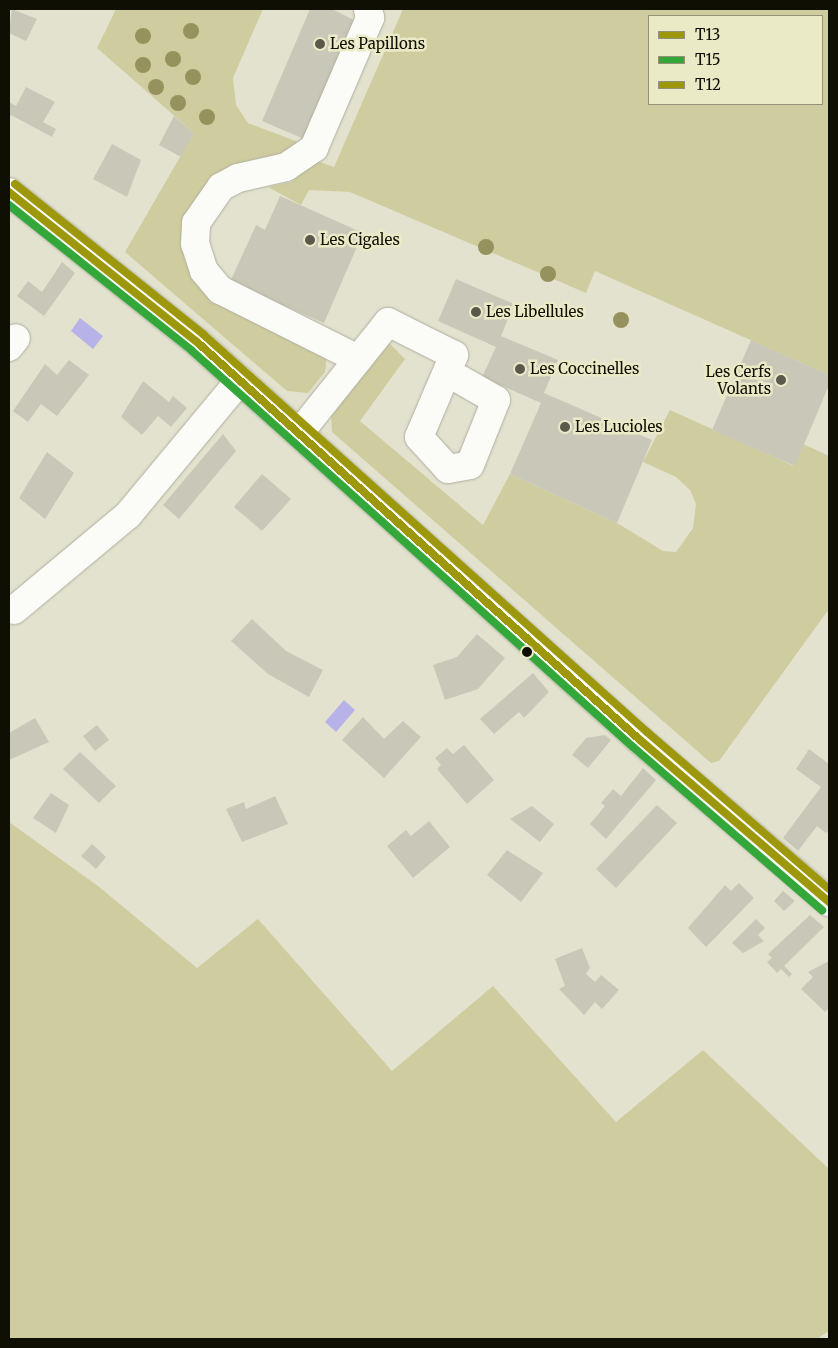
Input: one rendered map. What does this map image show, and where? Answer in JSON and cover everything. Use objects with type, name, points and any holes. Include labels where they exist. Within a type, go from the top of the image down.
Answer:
[{"type":"street","points":[[358,359],[220,290],[204,271],[196,244],[196,223],[221,187],[238,178],[286,167],[314,148],[370,18],[368,9]]},
{"type":"street","points":[[9,192],[240,380],[640,740],[829,902]]},
{"type":"street","points":[[300,432],[388,322],[454,355],[447,372]]},
{"type":"street","points":[[14,610],[128,514],[240,380]]},
{"type":"shaded area","points":[[116,9],[263,9],[233,78],[236,105],[248,123],[314,148],[221,187],[198,258],[327,355],[325,372],[308,393],[287,391],[125,252],[194,133],[97,48]]},
{"type":"shaded area","points":[[403,9],[829,9],[829,375],[595,271],[586,293],[350,192],[309,190],[301,205],[268,187],[291,182],[317,161],[334,167]]},
{"type":"shaded area","points":[[80,318],[103,336],[93,349],[71,331]]},
{"type":"shaded area","points":[[387,341],[405,359],[360,421],[483,525],[510,474],[617,523],[663,551],[676,552],[693,528],[696,504],[690,490],[676,477],[643,462],[670,410],[794,466],[803,444],[829,456],[829,609],[719,761],[711,763],[332,432],[331,414]]},
{"type":"shaded area","points":[[344,700],[355,710],[336,732],[325,722]]},
{"type":"shaded area","points":[[9,822],[98,886],[197,968],[258,919],[392,1071],[493,986],[616,1122],[703,1050],[829,1169],[829,1331],[817,1339],[9,1339]]},
{"type":"building","points":[[12,9],[37,19],[26,41],[9,33]]},
{"type":"building","points":[[310,9],[332,9],[356,21],[304,139],[262,121]]},
{"type":"building","points":[[26,87],[55,102],[43,122],[56,129],[52,137],[11,115],[9,119],[9,102],[16,106]]},
{"type":"building","points":[[174,116],[194,133],[181,157],[159,145]]},
{"type":"building","points":[[112,144],[141,160],[127,197],[93,179]]},
{"type":"building","points":[[280,196],[363,233],[324,323],[230,282],[256,225],[265,230]]},
{"type":"building","points":[[62,262],[75,273],[44,316],[17,296],[28,281],[42,292]]},
{"type":"building","points":[[456,279],[514,304],[501,336],[558,360],[544,393],[652,440],[617,523],[510,474],[541,403],[482,377],[496,347],[438,321]]},
{"type":"building","points":[[751,340],[829,375],[829,385],[795,466],[712,430]]},
{"type":"building","points":[[69,360],[89,375],[57,416],[41,404],[28,422],[13,411],[45,364],[57,375]]},
{"type":"building","points":[[143,381],[169,402],[173,396],[187,408],[171,427],[158,416],[142,435],[121,417]]},
{"type":"building","points":[[223,434],[236,451],[179,519],[163,505]]},
{"type":"building","points":[[47,452],[74,473],[45,519],[19,498]]},
{"type":"building","points":[[262,474],[291,499],[262,531],[234,507]]},
{"type":"building","points":[[252,619],[286,651],[323,670],[309,697],[268,674],[231,641]]},
{"type":"building","points":[[477,634],[505,658],[478,689],[445,700],[433,665],[457,657]]},
{"type":"building","points":[[533,673],[549,692],[524,718],[519,712],[494,734],[480,719]]},
{"type":"building","points":[[363,717],[384,739],[403,721],[421,737],[384,778],[342,740]]},
{"type":"building","points":[[35,718],[49,742],[9,760],[9,733]]},
{"type":"building","points":[[97,725],[109,740],[95,751],[83,736]]},
{"type":"building","points":[[605,735],[611,740],[588,768],[572,755],[586,738]]},
{"type":"building","points":[[464,745],[494,780],[467,804],[437,769],[441,765],[435,758],[447,748],[453,754]]},
{"type":"building","points":[[809,749],[829,764],[829,830],[826,833],[817,826],[798,851],[783,838],[821,787],[796,769]]},
{"type":"building","points":[[80,752],[116,786],[99,803],[63,769]]},
{"type":"building","points":[[643,768],[656,780],[606,839],[590,824],[605,806],[601,803],[613,789],[621,796]]},
{"type":"building","points":[[51,793],[69,805],[56,833],[33,818]]},
{"type":"building","points":[[275,796],[288,824],[242,842],[226,809],[244,802],[246,809]]},
{"type":"building","points":[[657,805],[677,823],[616,888],[596,869]]},
{"type":"building","points":[[532,806],[554,824],[540,842],[510,819]]},
{"type":"building","points":[[429,821],[450,847],[413,878],[387,846],[406,830],[411,836]]},
{"type":"building","points":[[92,844],[106,857],[96,869],[81,856]]},
{"type":"building","points":[[507,850],[543,873],[521,902],[487,875]]},
{"type":"building","points":[[739,883],[754,898],[706,947],[688,928],[725,885],[731,891]]},
{"type":"building","points":[[783,891],[795,901],[784,911],[774,901]]},
{"type":"building","points":[[810,915],[824,927],[784,966],[792,974],[789,977],[781,969],[777,973],[767,962],[772,958],[768,954]]},
{"type":"building","points":[[756,919],[765,928],[758,935],[764,941],[743,953],[732,943]]},
{"type":"building","points":[[582,948],[590,968],[586,974],[595,982],[601,975],[619,990],[602,1009],[595,1002],[584,1015],[559,989],[565,986],[555,959]]},
{"type":"building","points":[[829,961],[829,1008],[825,1012],[801,989],[813,977],[808,972]]},
{"type":"transit line","name":"T12","points":[[15,184],[204,335],[647,732],[829,889]]},
{"type":"transit line","name":"T13","points":[[9,192],[197,342],[640,740],[829,902]]},
{"type":"transit line","name":"T15","points":[[9,205],[191,350],[633,747],[822,910]]},
{"type":"place","name":"Les Papillons","points":[[320,44]]},
{"type":"place","name":"Les Cigales","points":[[310,240]]},
{"type":"place","name":"Les Libellules","points":[[476,312]]},
{"type":"place","name":"Les Coccinelles","points":[[520,369]]},
{"type":"place","name":"Les Cerfs Volants","points":[[781,380]]},
{"type":"place","name":"Les Lucioles","points":[[565,427]]}]
